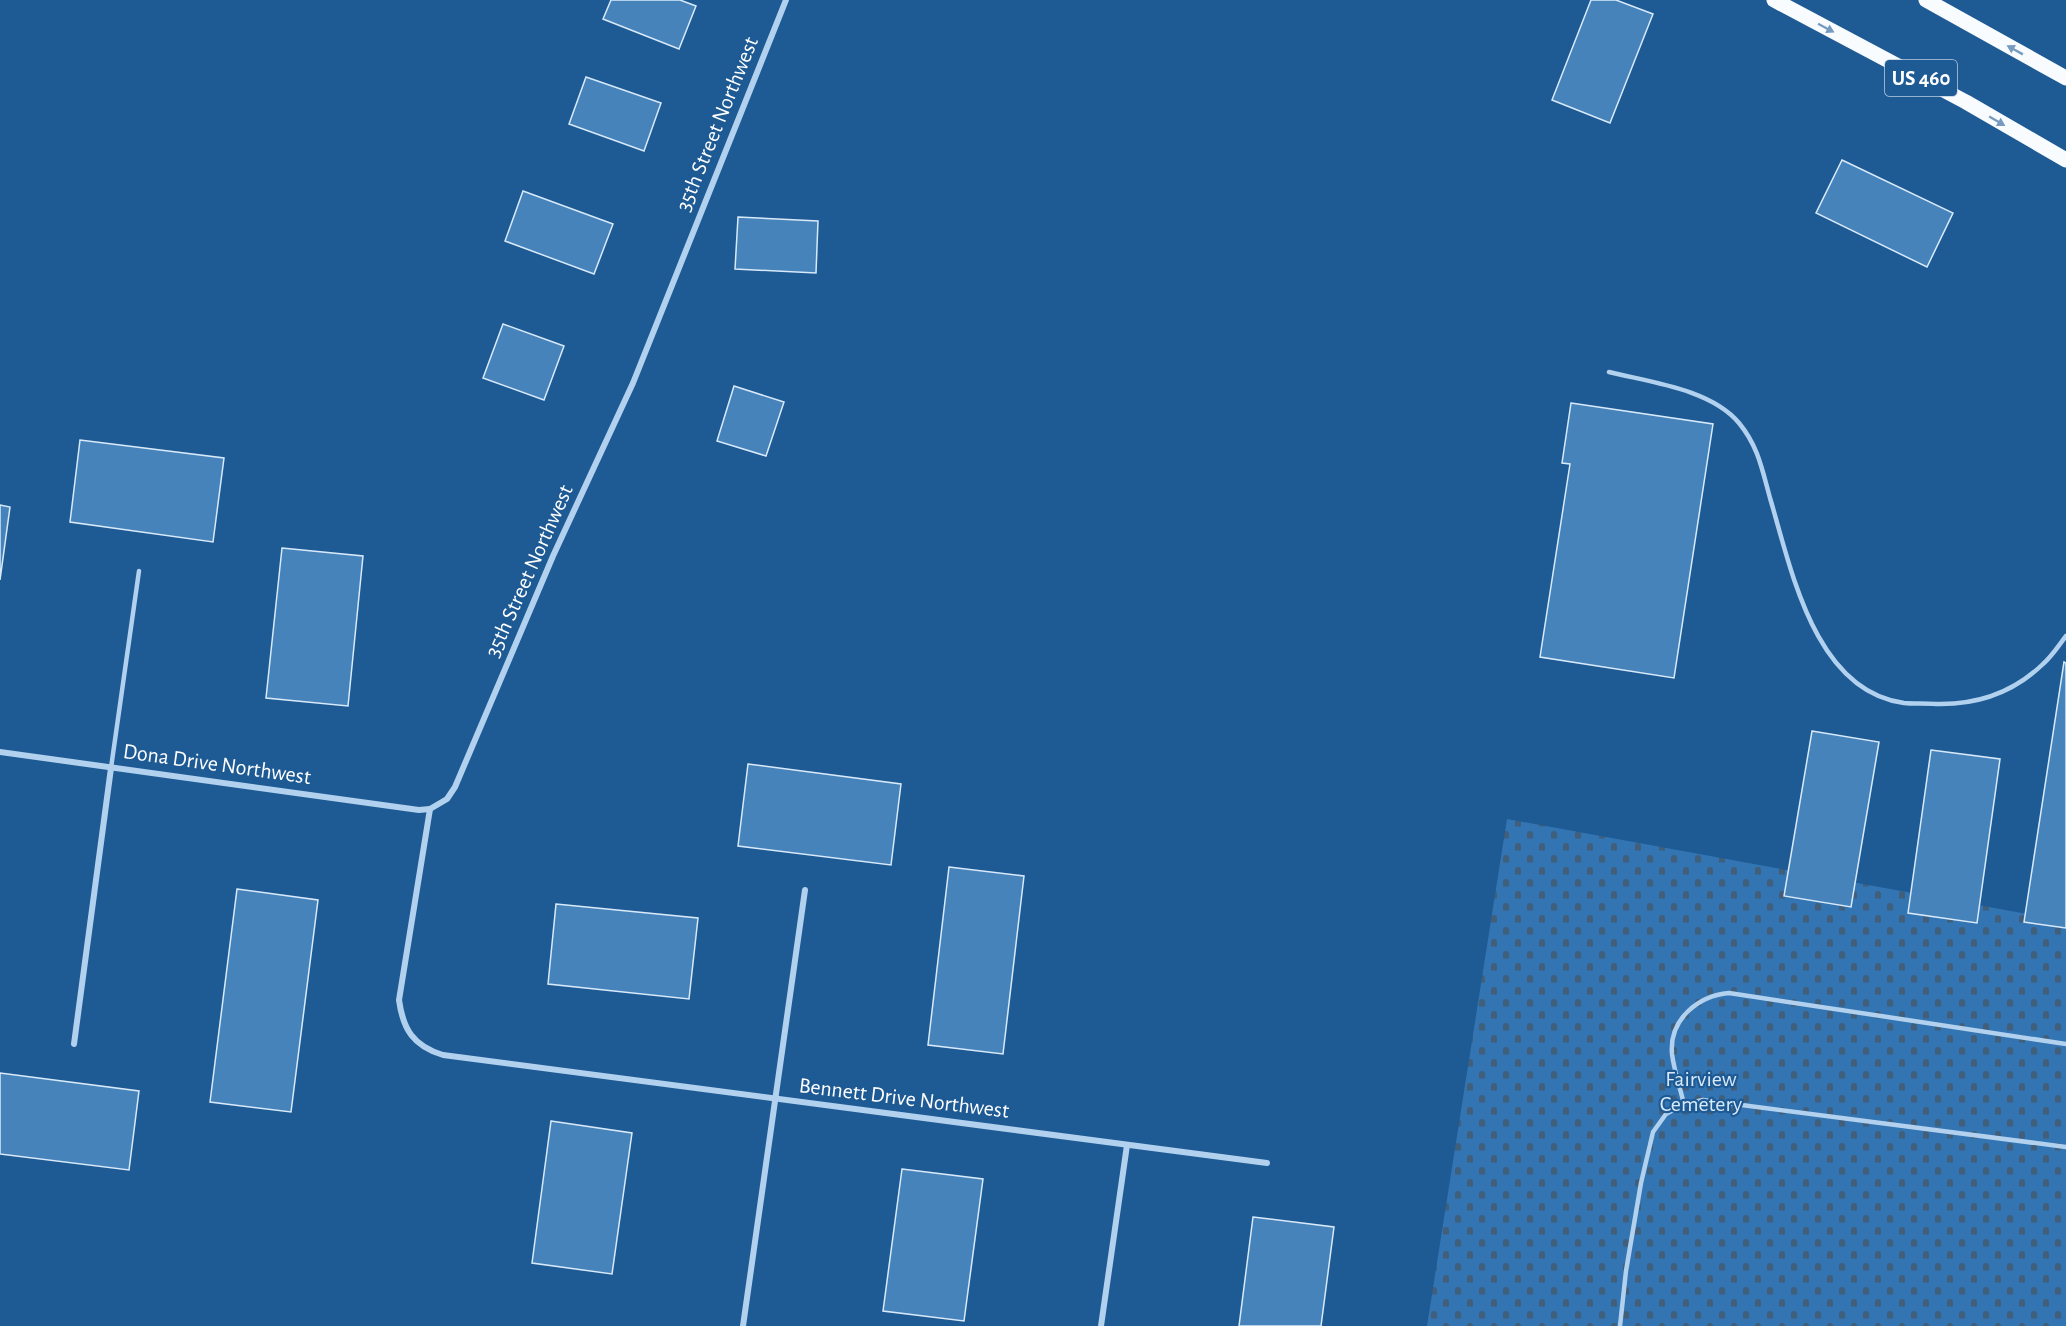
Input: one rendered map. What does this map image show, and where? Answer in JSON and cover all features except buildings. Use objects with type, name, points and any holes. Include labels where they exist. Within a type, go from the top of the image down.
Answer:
[{"type":"main road","name":"US 460","points":[[1774,0],[1966,102],[2066,160]]},
{"type":"main road","points":[[1926,0],[2066,78]]},
{"type":"street","name":"35th Street Northwest","points":[[430,809],[447,799],[456,787],[553,556],[633,383],[786,0]]},
{"type":"street","name":"Dona Drive Northwest","points":[[0,752],[419,810],[430,809]]},
{"type":"street","points":[[74,1044],[111,768]]},
{"type":"street","name":"Bennett Drive Northwest","points":[[430,809],[399,1000],[402,1021],[413,1039],[431,1051],[443,1055],[537,1068],[1267,1163]]},
{"type":"street","points":[[743,1326],[805,890]]},
{"type":"street","points":[[1101,1326],[1127,1145]]},
{"type":"lane","points":[[1609,372],[1691,393],[1713,402],[1737,421],[1755,446],[1800,601],[1825,648],[1846,675],[1872,693],[1902,703],[1950,704],[1995,696],[2015,686],[2044,663],[2066,636]]},
{"type":"lane","points":[[111,768],[139,571]]},
{"type":"lane","points":[[1684,1104],[1672,1053],[1675,1030],[1683,1015],[1699,1000],[1718,994],[1729,993],[2066,1044]]},
{"type":"lane","points":[[1620,1326],[1626,1271],[1641,1184],[1653,1132],[1666,1114],[1684,1104],[1703,1100],[2066,1147]]},
{"type":"green space","name":"Fairview Cemetery","points":[[1507,819],[2066,921],[2066,1326],[1427,1326]]}]
